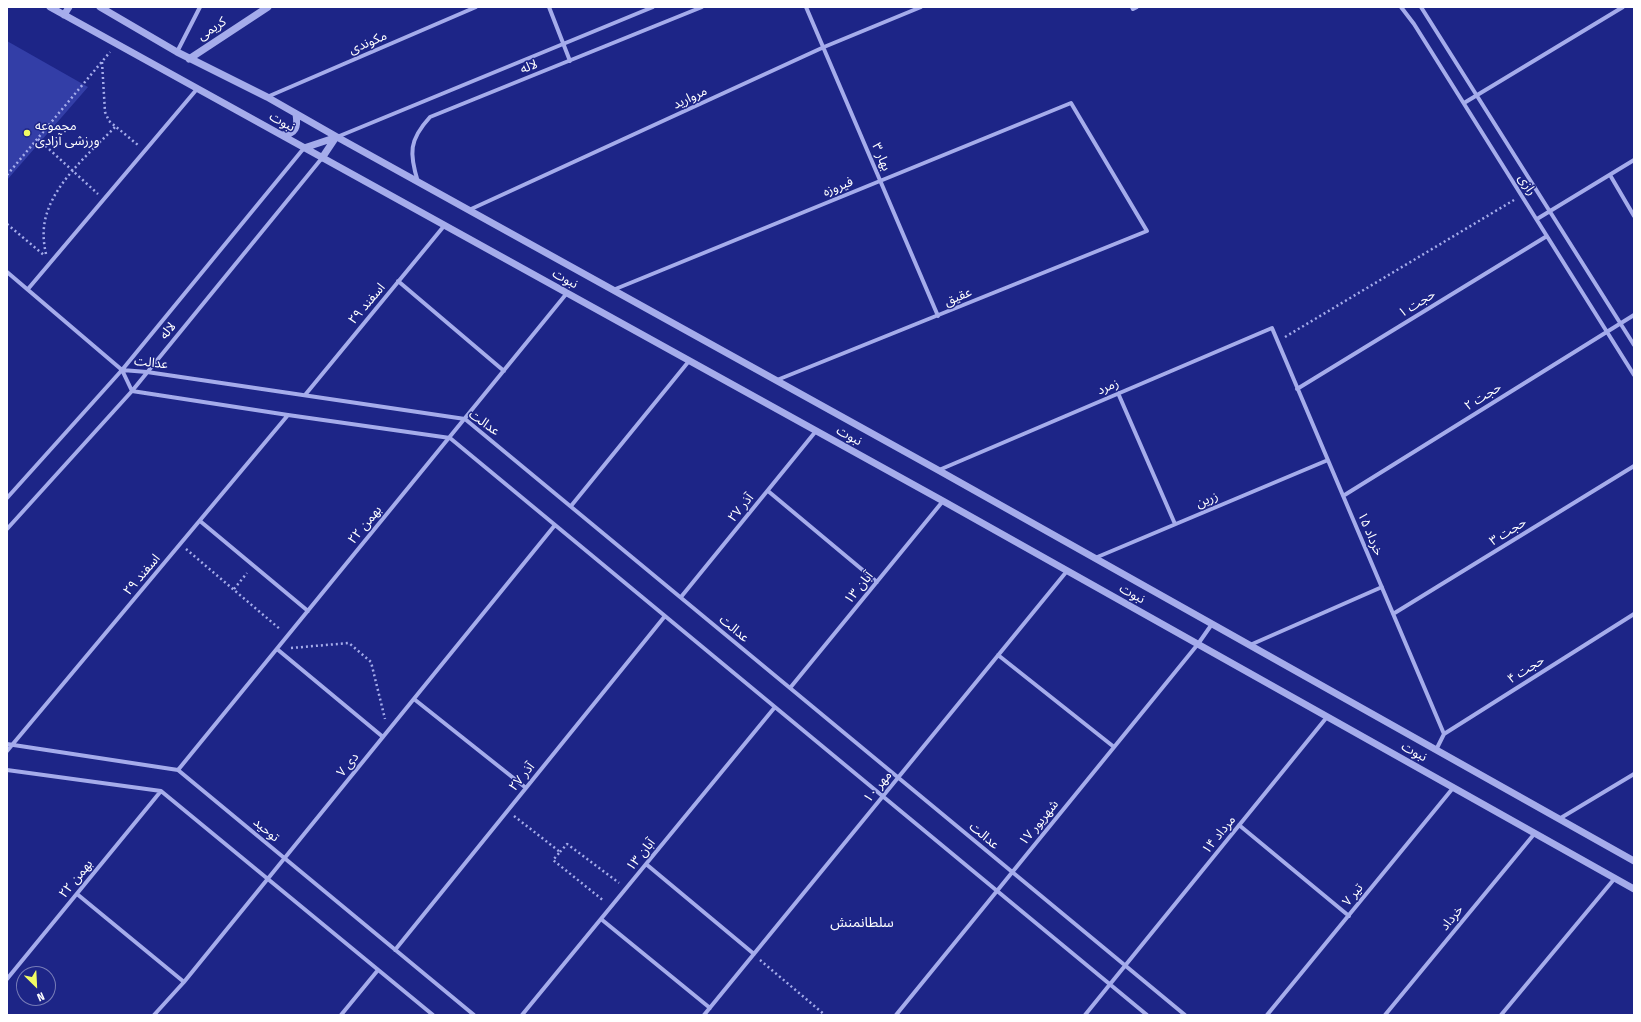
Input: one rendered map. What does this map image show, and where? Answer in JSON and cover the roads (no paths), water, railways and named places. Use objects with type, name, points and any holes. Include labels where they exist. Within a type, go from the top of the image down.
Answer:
[{"type":"street","name":"نبوت","points":[[50,7],[943,501],[1634,889]]},
{"type":"street","points":[[64,15],[69,7]]},
{"type":"street","name":"نبوت","points":[[100,7],[189,59],[267,97],[938,470],[1634,861]]},
{"type":"street","points":[[177,52],[200,7]]},
{"type":"street","name":"کریمی","points":[[189,59],[268,7]]},
{"type":"street","name":"مکوندی","points":[[267,97],[476,7]]},
{"type":"street","points":[[549,7],[570,61]]},
{"type":"street","name":"لاله","points":[[337,137],[652,7]]},
{"type":"street","name":"لاله","points":[[418,182],[412,164],[413,145],[419,130],[430,117],[702,7]]},
{"type":"street","name":"بهار ۳","points":[[806,7],[938,316]]},
{"type":"street","name":"مروارید","points":[[468,210],[824,47],[921,7]]},
{"type":"street","points":[[1132,7],[1133,9],[1137,7]]},
{"type":"street","name":"رازی","points":[[1401,7],[1414,24],[1634,375]]},
{"type":"street","name":"رازی","points":[[1421,7],[1634,345]]},
{"type":"street","points":[[1464,103],[1623,7]]},
{"type":"street","points":[[28,289],[197,89]]},
{"type":"street","name":"فیروزه","points":[[612,290],[1070,103],[1147,231]]},
{"type":"street","points":[[281,135],[288,135],[295,129],[297,121],[296,114]]},
{"type":"street","points":[[304,148],[337,137]]},
{"type":"street","points":[[322,158],[337,137]]},
{"type":"street","name":"لاله","points":[[7,498],[122,370],[304,148]]},
{"type":"street","name":"لاله","points":[[7,529],[132,391],[322,158]]},
{"type":"street","points":[[1536,220],[1634,160]]},
{"type":"street","points":[[1610,175],[1634,216]]},
{"type":"street","name":"۲۹ اسفند","points":[[305,395],[444,226]]},
{"type":"street","name":"عقیق","points":[[776,380],[1147,231]]},
{"type":"street","name":"حجت ۱","points":[[1297,388],[1547,236]]},
{"type":"street","points":[[7,272],[122,370]]},
{"type":"street","points":[[398,281],[504,371]]},
{"type":"street","name":"۲۲ بهمن","points":[[178,770],[567,293]]},
{"type":"street","name":"حجت ۲","points":[[1343,496],[1634,315]]},
{"type":"street","name":"زمرد","points":[[938,470],[1272,328],[1278,342]]},
{"type":"street","name":"۱۵ خرداد","points":[[1278,342],[1444,734]]},
{"type":"street","points":[[570,506],[689,361]]},
{"type":"street","name":"عدالت","points":[[122,370],[147,372],[465,419],[1185,1015]]},
{"type":"street","name":"عدالت","points":[[122,370],[132,391]]},
{"type":"street","points":[[132,391],[450,438],[1147,1015]]},
{"type":"street","points":[[1118,393],[1175,524]]},
{"type":"street","name":"۲۹ اسفند","points":[[7,751],[9,745],[181,544],[288,415]]},
{"type":"street","name":"۲۷ آذر","points":[[681,597],[816,431]]},
{"type":"street","name":"زرین","points":[[1094,558],[1328,460]]},
{"type":"street","name":"حجت ۳","points":[[1393,614],[1634,466]]},
{"type":"street","points":[[768,491],[877,582]]},
{"type":"street","name":"۱۳ آبان","points":[[790,688],[943,501]]},
{"type":"street","points":[[200,521],[308,611]]},
{"type":"street","name":"۷ دی","points":[[154,1015],[184,982],[555,525]]},
{"type":"street","name":"۱۰ مهر","points":[[704,1015],[1067,571]]},
{"type":"street","points":[[1250,645],[1382,587]]},
{"type":"street","name":"حجت ۴","points":[[1444,734],[1634,614]]},
{"type":"street","name":"۲۷ آذر","points":[[395,950],[666,616]]},
{"type":"street","name":"۱۷ شهریور","points":[[896,1015],[1114,748],[1198,644],[1212,624]]},
{"type":"street","points":[[277,649],[383,737]]},
{"type":"street","points":[[998,655],[1114,748]]},
{"type":"street","points":[[414,699],[526,788]]},
{"type":"street","name":"۱۳ آبان","points":[[522,1015],[775,707]]},
{"type":"street","name":"۱۴ مرداد","points":[[1110,984],[1327,717]]},
{"type":"street","points":[[1436,750],[1444,734]]},
{"type":"street","points":[[9,745],[178,770]]},
{"type":"street","points":[[7,770],[161,791],[434,1015]]},
{"type":"street","name":"توحید","points":[[178,770],[474,1015]]},
{"type":"street","points":[[1559,819],[1634,774]]},
{"type":"street","name":"۷ تیر","points":[[1267,1015],[1453,788]]},
{"type":"street","name":"۲۲ بهمن","points":[[7,979],[161,791]]},
{"type":"street","points":[[1239,825],[1349,916]]},
{"type":"street","name":"خرداد","points":[[1385,1015],[1535,834]]},
{"type":"street","points":[[646,864],[754,954]]},
{"type":"street","points":[[1504,1014],[1615,878]]},
{"type":"street","points":[[77,894],[184,982]]},
{"type":"street","points":[[601,919],[710,1008]]},
{"type":"street","points":[[342,1015],[378,970]]},
{"type":"street","points":[[1085,1015],[1110,984]]},
{"type":"place","name":"مجموعه ورزشی آزادی","points":[[27,133]]},
{"type":"district","name":"سلطانمنش","points":[[862,923]]}]
